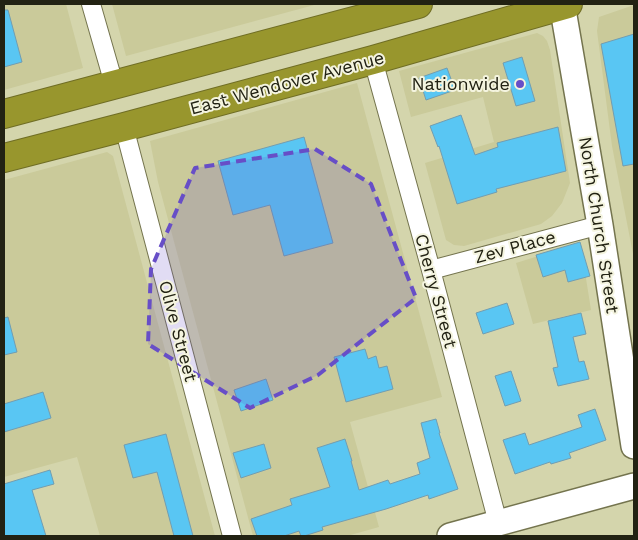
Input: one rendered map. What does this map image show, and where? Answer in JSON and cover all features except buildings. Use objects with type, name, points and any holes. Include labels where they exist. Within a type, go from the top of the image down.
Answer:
[{"type":"highway","points":[[4,114],[114,84],[364,10],[418,4]]},
{"type":"highway","name":"East Wendover Avenue","points":[[4,158],[373,60],[564,4]]},
{"type":"main road","name":"North Church Street","points":[[564,4],[632,418],[634,446]]},
{"type":"main road","points":[[450,536],[634,486]]},
{"type":"street","points":[[91,4],[114,84]]},
{"type":"street","name":"Cherry Street","points":[[373,60],[498,523]]},
{"type":"street","name":"Olive Street","points":[[124,127],[232,536]]},
{"type":"street","name":"Zev Place","points":[[431,270],[600,225]]},
{"type":"highlighted area","points":[[315,149],[371,184],[416,298],[318,375],[250,408],[148,344],[151,269],[195,168]]},
{"type":"shaded area","points":[[4,4],[66,4],[83,68],[4,90]]},
{"type":"shaded area","points":[[112,4],[318,4],[126,56]]},
{"type":"shaded area","points":[[634,5],[634,259],[612,146],[597,31],[599,17]]},
{"type":"shaded area","points":[[537,33],[547,41],[550,50],[570,183],[562,203],[552,216],[541,224],[464,246],[454,245],[446,240],[425,163],[494,142],[483,97],[411,117],[399,71]]},
{"type":"shaded area","points":[[357,83],[442,397],[350,422],[379,527],[347,536],[253,536],[158,182],[150,141]]},
{"type":"shaded area","points":[[107,152],[113,156],[215,536],[100,536],[77,457],[4,477],[4,180]]},
{"type":"shaded area","points":[[577,244],[581,247],[591,310],[533,324],[516,263]]},
{"type":"place","name":"Nationwide","points":[[520,84]]}]
